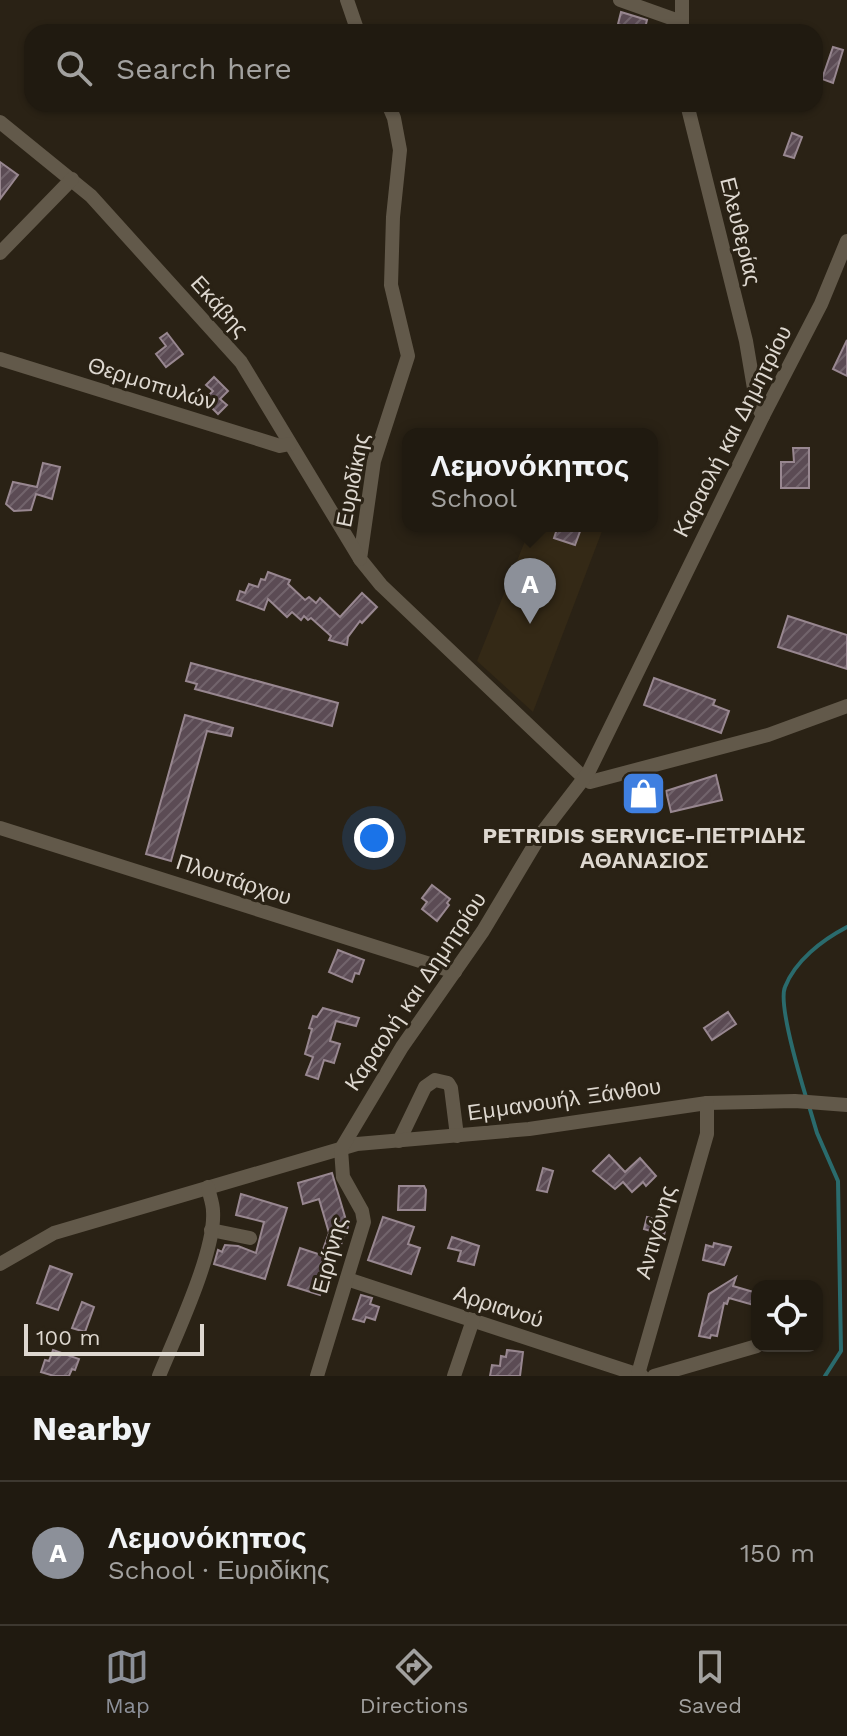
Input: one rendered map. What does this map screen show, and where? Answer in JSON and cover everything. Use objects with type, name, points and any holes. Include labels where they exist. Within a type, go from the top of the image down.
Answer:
[{"type":"street","points":[[347,0],[355,24]]},
{"type":"street","points":[[620,0],[675,24]]},
{"type":"street","points":[[682,0],[682,24]]},
{"type":"street","name":"Ευριδίκης","points":[[391,112],[400,150],[393,217],[391,285],[408,356],[374,461],[360,559],[381,585],[584,778]]},
{"type":"street","name":"Ελευθερίας","points":[[689,112],[746,341],[757,406],[763,416]]},
{"type":"street","name":"Εκάβης","points":[[0,122],[91,196],[241,362],[360,559]]},
{"type":"street","points":[[0,253],[72,179]]},
{"type":"street","name":"Καραολή και Δημητρίου","points":[[341,1149],[402,1047],[490,919],[541,834],[584,778],[821,304],[847,241]]},
{"type":"street","name":"Θερμοπυλών","points":[[0,359],[280,446],[290,444]]},
{"type":"street","points":[[584,778],[590,782],[618,776],[753,739],[847,706]]},
{"type":"street","name":"Πλουτάρχου","points":[[0,828],[455,972]]},
{"type":"street","points":[[399,1141],[425,1087],[435,1080],[448,1083],[451,1088],[457,1136]]},
{"type":"street","name":"Εμμανουήλ Ξάνθου","points":[[341,1149],[357,1144],[555,1126],[707,1103],[795,1101],[847,1105]]},
{"type":"street","name":"Αντιγόνης","points":[[642,1375],[707,1134],[707,1103]]},
{"type":"street","points":[[0,1264],[54,1233],[341,1149]]},
{"type":"street","name":"Ειρήνης","points":[[317,1376],[364,1218],[343,1177],[341,1149]]},
{"type":"street","points":[[159,1376],[193,1292],[211,1230],[213,1211],[208,1187]]},
{"type":"street","points":[[211,1230],[250,1238]]},
{"type":"street","name":"Αρριανού","points":[[347,1279],[642,1375]]},
{"type":"street","points":[[454,1376],[473,1320]]},
{"type":"street","points":[[654,1376],[751,1348]]},
{"type":"shaded area","points":[[529,532],[602,532],[533,712],[477,661]]},
{"type":"building","points":[[621,12],[647,20],[646,24],[618,24]]},
{"type":"building","points":[[833,47],[843,50],[833,83],[823,79]]},
{"type":"building","points":[[792,133],[802,137],[794,158],[784,155]]},
{"type":"building","points":[[0,162],[18,175],[0,199]]},
{"type":"building","points":[[167,333],[183,354],[166,367],[156,354],[166,346],[160,338]]},
{"type":"building","points":[[847,340],[847,376],[833,369]]},
{"type":"building","points":[[214,377],[228,391],[220,399],[227,405],[218,414],[204,400],[213,391],[206,385]]},
{"type":"building","points":[[793,448],[809,448],[809,488],[781,488],[781,462],[794,462]]},
{"type":"building","points":[[43,463],[60,467],[52,499],[36,494],[31,510],[14,511],[6,504],[13,482],[37,487]]},
{"type":"building","points":[[556,532],[580,532],[575,545],[554,538]]},
{"type":"building","points":[[268,572],[290,580],[288,584],[305,600],[309,597],[316,603],[320,598],[340,617],[362,593],[377,607],[362,623],[360,621],[348,637],[347,645],[329,640],[331,636],[311,618],[308,620],[304,616],[301,620],[292,612],[287,617],[268,599],[264,610],[237,600],[240,591],[245,593],[249,584],[258,587]]},
{"type":"building","points":[[788,616],[847,635],[847,669],[778,647]]},
{"type":"building","points":[[191,663],[338,703],[332,726],[195,689],[197,684],[186,681]]},
{"type":"building","points":[[654,678],[715,700],[713,705],[729,711],[721,733],[644,705]]},
{"type":"building","points":[[185,715],[233,728],[231,736],[207,731],[171,861],[146,854]]},
{"type":"building","points":[[716,775],[722,800],[671,812],[666,791]]},
{"type":"building","points":[[432,885],[450,899],[437,921],[422,909],[427,902],[422,898]]},
{"type":"building","points":[[338,950],[364,960],[352,982],[329,972]]},
{"type":"building","points":[[323,1008],[359,1018],[356,1026],[336,1021],[330,1041],[340,1044],[334,1063],[324,1060],[318,1079],[306,1075],[313,1057],[305,1054],[313,1016],[317,1017]]},
{"type":"building","points":[[728,1012],[736,1024],[712,1040],[704,1028]]},
{"type":"building","points":[[609,1155],[625,1172],[640,1158],[656,1176],[646,1186],[643,1182],[632,1192],[623,1182],[615,1189],[593,1171]]},
{"type":"building","points":[[543,1168],[553,1171],[547,1192],[537,1190]]},
{"type":"building","points":[[332,1173],[348,1227],[340,1247],[335,1246],[320,1295],[288,1285],[300,1248],[321,1255],[329,1233],[319,1199],[303,1204],[298,1183]]},
{"type":"building","points":[[399,1186],[424,1186],[425,1210],[398,1210]]},
{"type":"building","points":[[241,1194],[287,1208],[265,1279],[214,1264],[218,1250],[222,1252],[225,1245],[256,1253],[264,1222],[236,1215]]},
{"type":"building","points":[[383,1217],[414,1227],[408,1244],[420,1248],[411,1274],[368,1260]]},
{"type":"building","points":[[647,1217],[667,1223],[664,1235],[644,1229]]},
{"type":"building","points":[[452,1237],[479,1246],[474,1265],[458,1261],[461,1251],[448,1248]]},
{"type":"building","points":[[714,1243],[731,1247],[724,1265],[703,1260],[706,1245],[713,1247]]},
{"type":"building","points":[[50,1266],[72,1274],[58,1310],[37,1303]]},
{"type":"building","points":[[736,1277],[733,1286],[751,1291],[751,1304],[729,1298],[727,1304],[724,1303],[717,1336],[711,1335],[710,1338],[699,1336],[709,1294]]},
{"type":"building","points":[[361,1295],[372,1298],[370,1304],[379,1307],[375,1320],[366,1317],[364,1322],[353,1319]]},
{"type":"building","points":[[82,1302],[94,1307],[85,1332],[72,1328]]},
{"type":"building","points":[[53,1350],[79,1359],[69,1376],[41,1372]]},
{"type":"building","points":[[507,1350],[523,1352],[520,1376],[490,1376],[492,1365],[500,1366],[501,1356],[506,1357]]},
{"type":"waterway","points":[[806,1097],[784,1009],[785,987],[795,968],[810,952],[847,927]]},
{"type":"waterway","points":[[809,1106],[838,1181],[841,1351],[825,1376]]},
{"type":"place","name":"Λεμονόκηπος","points":[[530,624]]},
{"type":"place","name":"PETRIDIS SERVICE-ΠΕΤΡΙΔΗΣ ΑΘΑΝΑΣΙΟΣ","points":[[644,794]]}]
